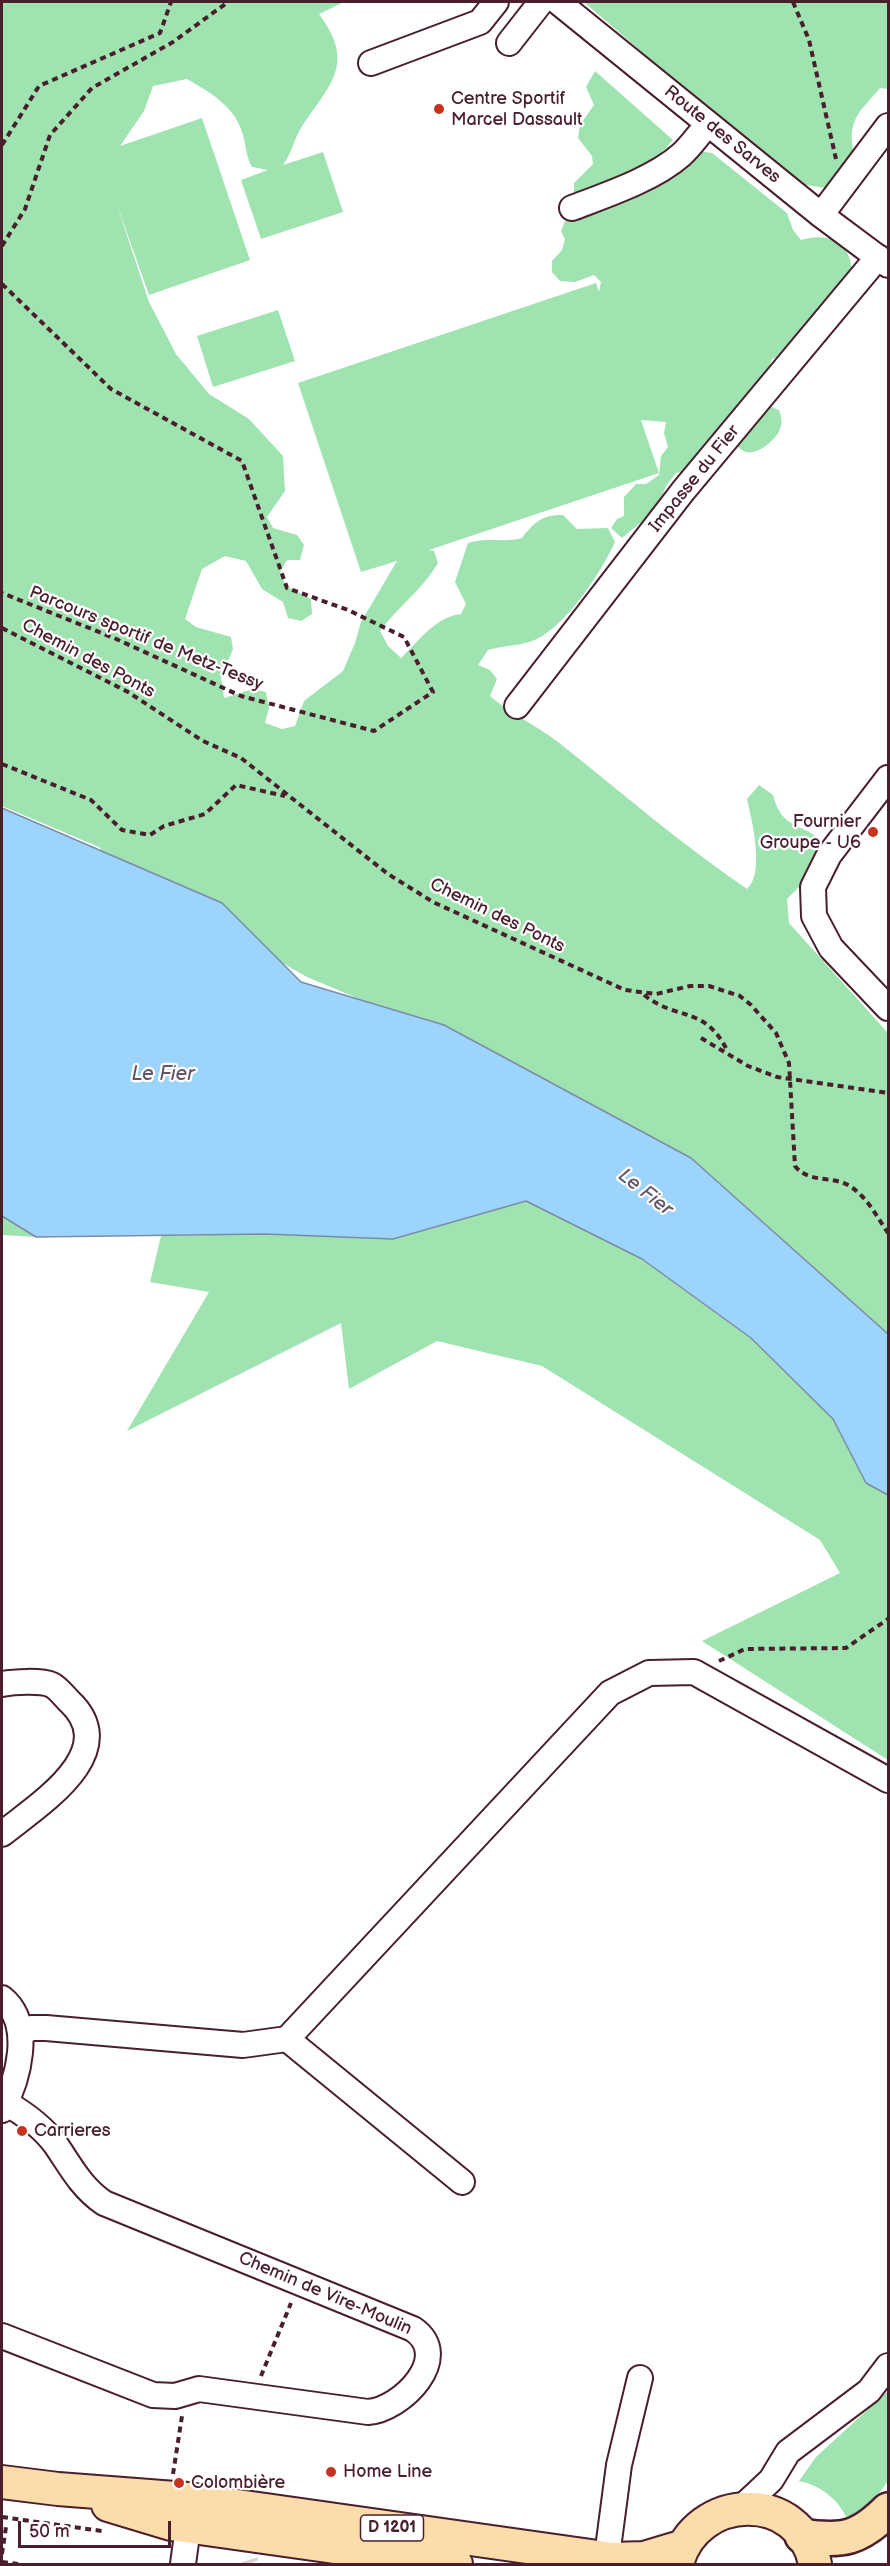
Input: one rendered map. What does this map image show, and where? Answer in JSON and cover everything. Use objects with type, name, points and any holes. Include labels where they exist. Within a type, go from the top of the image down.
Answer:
[{"type":"highway","points":[[800,2540],[847,2539],[860,2533],[888,2510]]},
{"type":"main road","name":"D 1201","points":[[2,2482],[58,2489],[188,2499],[612,2559],[680,2555]]},
{"type":"main road","name":"D 1201","points":[[58,2489],[171,2524],[456,2565]]},
{"type":"main road","points":[[680,2555],[692,2533],[710,2518],[740,2509],[762,2510],[800,2540]]},
{"type":"street","points":[[371,63],[480,22],[496,2]]},
{"type":"street","points":[[509,43],[541,2]]},
{"type":"street","name":"Route des Sarves","points":[[558,2],[708,124],[883,261]]},
{"type":"street","points":[[572,208],[615,192],[659,169],[680,156],[708,124]]},
{"type":"street","points":[[821,214],[888,126]]},
{"type":"street","name":"Impasse du Fier","points":[[517,706],[683,491],[883,261]]},
{"type":"street","points":[[888,778],[829,855],[813,886],[814,916],[831,948],[888,1008]]},
{"type":"street","points":[[22,2033],[31,2028],[46,2028],[243,2045],[287,2039],[610,1693],[649,1673],[694,1672],[888,1780]]},
{"type":"street","points":[[2,1684],[16,1682],[52,1685],[82,1713],[87,1747],[65,1785],[2,1834]]},
{"type":"street","points":[[2,1998],[22,2033],[6,2094]]},
{"type":"street","points":[[287,2039],[462,2182]]},
{"type":"street","name":"Chemin de Vire-Moulin","points":[[2,2336],[153,2395],[175,2397],[199,2389],[368,2412],[381,2412],[392,2406],[426,2368],[428,2346],[413,2329],[104,2203],[89,2193],[55,2144],[6,2094]]},
{"type":"street","points":[[740,2509],[771,2480],[788,2452],[869,2391],[888,2366]]},
{"type":"street","points":[[609,2541],[620,2465],[640,2378]]},
{"type":"street","points":[[771,2480],[800,2540]]},
{"type":"path","points":[[2,146],[39,86],[160,33],[171,2]]},
{"type":"path","points":[[2,246],[25,209],[50,135],[93,88],[173,42],[228,2]]},
{"type":"path","points":[[793,2],[809,40],[842,186]]},
{"type":"path","name":"Parcours sportif de Metz-Tessy","points":[[2,284],[111,389],[242,461],[287,588],[348,610],[404,637],[434,692],[374,731],[241,696],[114,638],[2,593]]},
{"type":"path","name":"Chemin des Ponts","points":[[2,628],[128,692],[204,741],[241,758],[286,796],[388,874],[433,902],[614,985],[644,995],[690,986],[709,986],[740,996],[776,1033],[789,1063],[792,1080],[795,1166],[806,1175],[847,1185],[864,1198],[888,1233]]},
{"type":"path","points":[[2,764],[91,800],[122,830],[150,836],[164,826],[205,814],[236,785],[286,796]]},
{"type":"path","points":[[644,995],[664,1008],[696,1016],[709,1024],[718,1033],[729,1053]]},
{"type":"path","points":[[701,1038],[748,1066],[792,1080],[888,1093]]},
{"type":"path","points":[[694,1672],[745,1649],[846,1648],[888,1618]]},
{"type":"path","points":[[253,2396],[299,2283]]},
{"type":"path","points":[[174,2468],[179,2439]]},
{"type":"path","points":[[2,2517],[110,2532]]},
{"type":"path","points":[[2,2554],[6,2527]]},
{"type":"path","points":[[2,2562],[18,2565]]},
{"type":"green space","points":[[2,2],[344,2],[319,14],[336,47],[335,74],[301,128],[283,165],[323,152],[343,212],[261,239],[241,180],[268,170],[252,167],[239,125],[228,108],[213,95],[187,79],[153,86],[144,111],[120,146],[202,118],[250,260],[149,295],[116,202],[149,302],[176,354],[209,394],[249,419],[283,456],[285,491],[267,517],[273,528],[297,535],[304,545],[300,560],[287,560],[280,572],[286,586],[311,599],[312,614],[301,621],[288,618],[283,602],[262,589],[246,561],[225,556],[202,569],[185,619],[196,627],[231,637],[233,649],[221,678],[224,698],[253,689],[266,692],[269,708],[265,723],[282,729],[295,726],[304,701],[343,671],[361,622],[397,561],[361,572],[298,383],[596,283],[599,292],[601,282],[594,275],[575,282],[560,281],[552,272],[552,261],[562,250],[565,239],[561,231],[565,221],[581,211],[574,193],[574,183],[593,164],[592,156],[578,138],[580,125],[594,105],[586,87],[595,71],[673,140],[656,159],[700,151],[712,153],[787,213],[793,230],[801,240],[821,237],[830,239],[843,247],[848,254],[852,273],[784,354],[772,359],[758,393],[761,403],[779,410],[781,417],[780,429],[771,442],[751,452],[741,450],[734,443],[691,470],[676,473],[666,486],[657,509],[622,538],[611,528],[617,519],[624,516],[624,497],[636,484],[646,484],[659,475],[661,456],[668,447],[664,433],[666,422],[641,420],[659,473],[429,550],[434,551],[438,563],[425,582],[380,631],[388,646],[401,658],[435,625],[461,614],[466,604],[455,582],[468,543],[522,538],[539,521],[556,515],[563,515],[577,529],[608,528],[615,542],[609,555],[567,615],[542,636],[529,642],[488,650],[478,665],[490,670],[497,679],[490,696],[558,742],[675,836],[747,889],[755,871],[756,846],[747,799],[759,785],[773,795],[777,808],[783,816],[819,839],[826,848],[805,881],[787,899],[789,923],[888,1033],[888,1343],[376,1006],[307,977],[117,869],[99,847],[2,806]]},
{"type":"green space","points":[[584,2],[888,2],[888,89],[880,88],[856,118],[852,129],[853,161],[849,168],[826,188],[806,185],[702,104]]},
{"type":"green space","points":[[278,310],[295,361],[213,387],[197,336]]},
{"type":"green space","points":[[526,1201],[642,1259],[751,1338],[833,1419],[866,1483],[888,1495],[888,1760],[702,1641],[840,1573],[820,1540],[542,1366],[437,1341],[349,1389],[341,1323],[127,1431],[209,1292],[150,1282],[161,1236],[265,1234],[393,1239]]},
{"type":"green space","points":[[2,1216],[36,1237],[2,1235]]},
{"type":"green space","points":[[888,2391],[888,2481],[869,2507],[849,2523],[836,2501],[816,2487],[799,2481],[816,2457]]},
{"type":"water","name":"Le Fier","points":[[2,808],[222,903],[301,982],[444,1025],[691,1158],[888,1334],[888,1495],[866,1483],[833,1419],[751,1338],[642,1259],[526,1201],[393,1239],[265,1234],[36,1237],[2,1216]]},
{"type":"place","name":"Centre Sportif Marcel Dassault","points":[[439,109]]},
{"type":"place","name":"Fournier Groupe - U6","points":[[873,832]]},
{"type":"place","name":"Carrieres","points":[[22,2131]]},
{"type":"place","name":"Home Line","points":[[331,2472]]},
{"type":"place","name":"Colombière","points":[[179,2483]]}]
